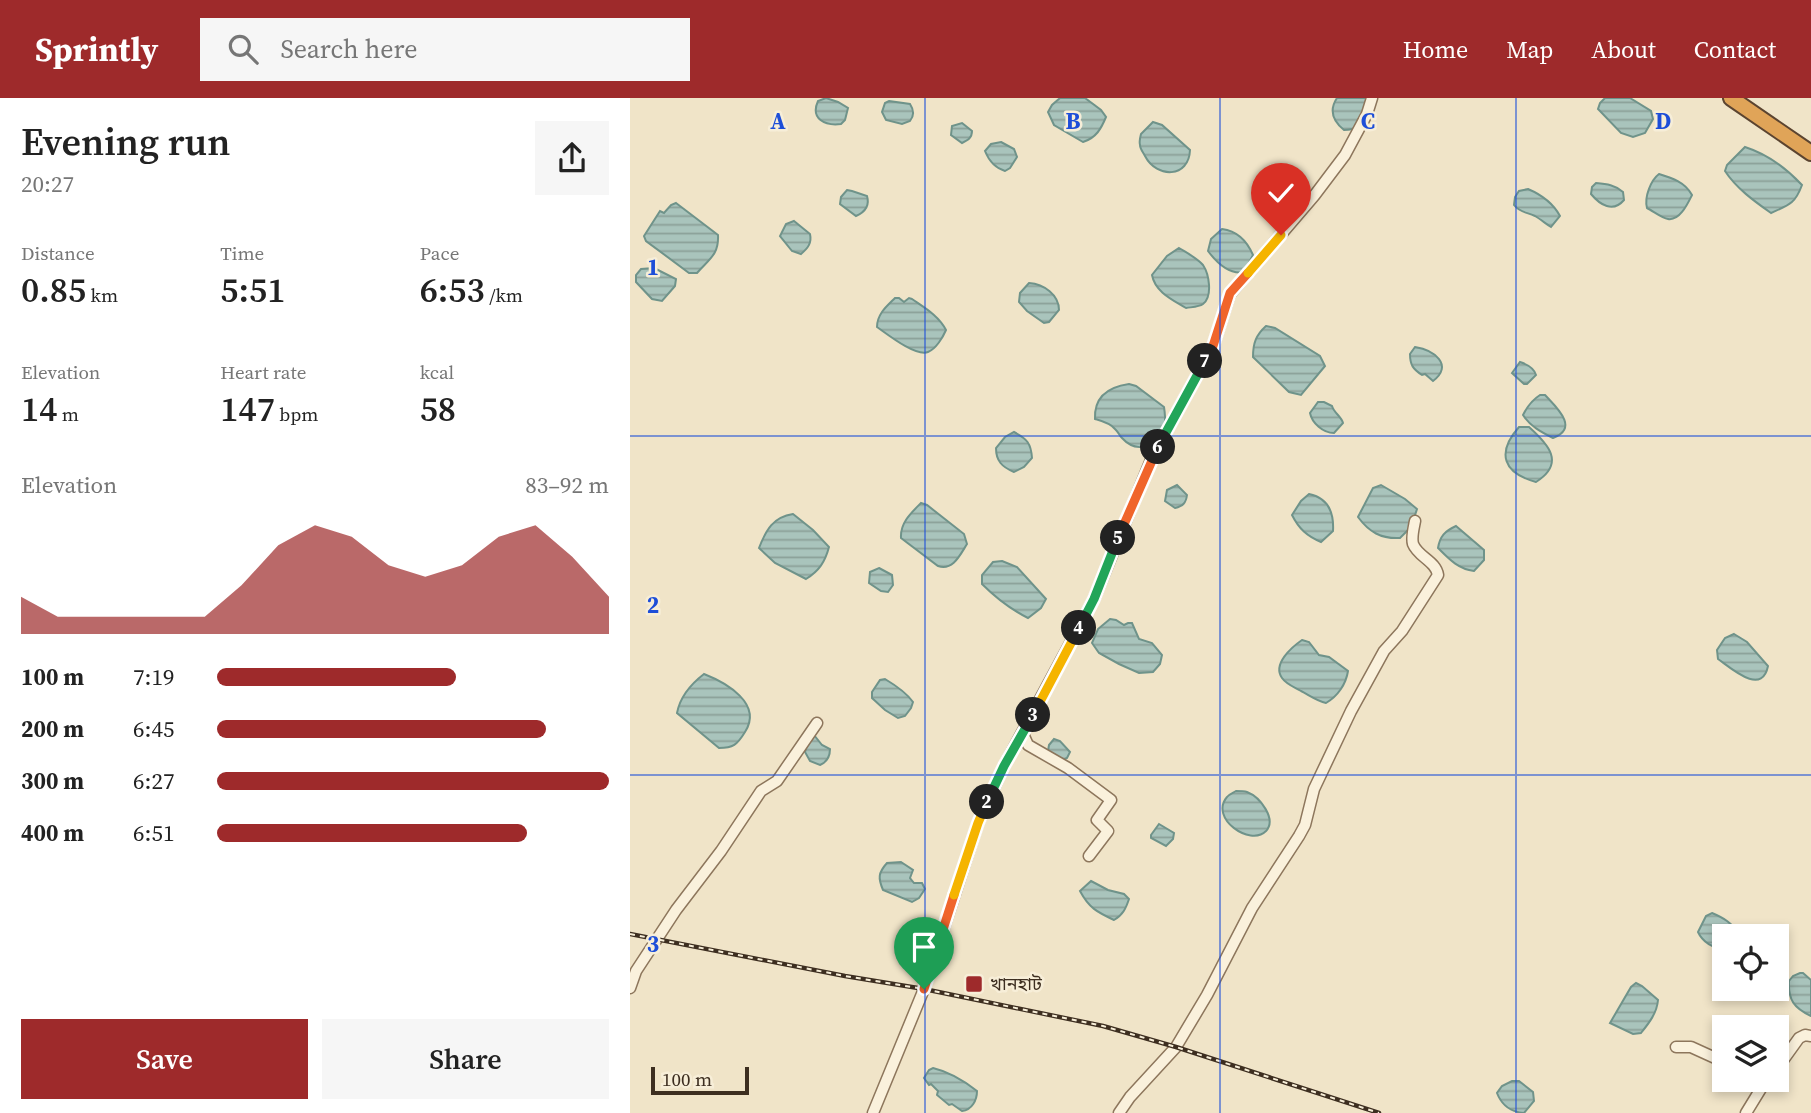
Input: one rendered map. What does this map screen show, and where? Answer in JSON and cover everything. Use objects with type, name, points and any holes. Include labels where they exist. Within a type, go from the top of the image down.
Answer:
[{"type":"highway","points":[[1731,98],[1811,153]]},
{"type":"street","points":[[873,1113],[924,989],[978,823],[1004,766],[1094,599],[1151,460],[1213,346],[1230,293],[1314,197],[1345,155],[1367,114],[1372,98]]},
{"type":"street","points":[[1119,1113],[1130,1097],[1176,1047],[1252,908],[1305,825],[1314,789],[1351,711],[1384,651],[1402,631],[1438,575],[1436,568],[1415,547],[1413,535],[1416,520]]},
{"type":"street","points":[[630,988],[636,971],[676,910],[721,851],[761,791],[777,781],[817,723]]},
{"type":"street","points":[[1023,734],[1028,745],[1068,768],[1111,800],[1097,820],[1108,831],[1089,856]]},
{"type":"street","points":[[1789,1052],[1799,1038],[1811,1036]]},
{"type":"street","points":[[1676,1047],[1691,1047],[1712,1057]]},
{"type":"street","points":[[1746,1113],[1757,1092]]},
{"type":"water","points":[[826,98],[848,108],[841,124],[830,124],[818,117],[818,101]]},
{"type":"water","points":[[1060,98],[1085,98],[1101,110],[1106,117],[1095,135],[1083,142],[1054,125],[1048,112]]},
{"type":"water","points":[[1337,98],[1366,98],[1363,117],[1354,129],[1344,130],[1337,123],[1333,107]]},
{"type":"water","points":[[1605,98],[1630,98],[1651,111],[1653,119],[1645,133],[1633,137],[1621,133],[1598,109]]},
{"type":"water","points":[[889,101],[910,104],[913,113],[910,121],[902,124],[886,120],[882,112],[885,103]]},
{"type":"water","points":[[1153,122],[1162,125],[1190,150],[1184,166],[1178,170],[1164,172],[1157,169],[1141,149],[1141,134]]},
{"type":"water","points":[[962,123],[972,131],[969,139],[962,143],[951,135],[952,126]]},
{"type":"water","points":[[1001,142],[1014,149],[1017,157],[1005,171],[993,164],[985,151],[991,144]]},
{"type":"water","points":[[1745,147],[1776,162],[1802,185],[1791,203],[1771,213],[1729,177],[1725,171],[1727,165]]},
{"type":"water","points":[[1659,174],[1682,184],[1692,195],[1683,211],[1672,219],[1647,208],[1649,189]]},
{"type":"water","points":[[1596,183],[1617,188],[1623,192],[1624,200],[1611,207],[1602,204],[1591,194]]},
{"type":"water","points":[[1528,189],[1547,200],[1557,211],[1560,216],[1551,227],[1514,205],[1519,191]]},
{"type":"water","points":[[847,190],[867,196],[866,208],[856,216],[840,204],[841,197]]},
{"type":"water","points":[[676,203],[718,235],[715,252],[697,273],[689,273],[646,241],[644,236],[660,211],[664,213]]},
{"type":"water","points":[[794,221],[810,234],[809,245],[801,254],[792,251],[780,236],[786,224]]},
{"type":"water","points":[[1222,229],[1237,234],[1251,250],[1253,255],[1244,272],[1228,270],[1208,251],[1211,239]]},
{"type":"water","points":[[1179,248],[1201,262],[1207,274],[1208,296],[1200,306],[1186,308],[1165,295],[1154,281],[1152,275],[1167,256]]},
{"type":"water","points":[[654,268],[676,279],[675,286],[662,301],[652,299],[636,282],[636,275],[641,269]]},
{"type":"water","points":[[1029,283],[1045,288],[1056,300],[1059,310],[1049,322],[1044,323],[1019,302],[1020,293]]},
{"type":"water","points":[[895,298],[904,302],[912,299],[943,325],[945,333],[928,352],[909,348],[877,327],[881,314]]},
{"type":"water","points":[[1266,326],[1275,328],[1320,356],[1325,366],[1301,395],[1289,392],[1253,357],[1256,340]]},
{"type":"water","points":[[1415,347],[1429,351],[1442,364],[1439,375],[1433,381],[1413,366],[1410,354]]},
{"type":"water","points":[[1520,362],[1532,368],[1536,375],[1527,384],[1512,373]]},
{"type":"water","points":[[1129,384],[1136,386],[1164,407],[1162,432],[1153,443],[1144,447],[1130,444],[1111,425],[1095,419],[1097,405],[1104,394]]},
{"type":"water","points":[[1540,395],[1545,395],[1555,405],[1565,423],[1561,434],[1553,438],[1532,426],[1523,415]]},
{"type":"water","points":[[1318,402],[1332,406],[1342,421],[1334,433],[1322,429],[1311,417],[1310,413]]},
{"type":"water","points":[[1519,427],[1529,427],[1551,454],[1550,468],[1536,482],[1516,473],[1506,461],[1507,445]]},
{"type":"water","points":[[1014,432],[1028,442],[1032,458],[1024,467],[1014,472],[1000,463],[996,448],[1005,437]]},
{"type":"water","points":[[1177,485],[1187,495],[1184,504],[1175,508],[1165,501],[1167,490]]},
{"type":"water","points":[[1381,485],[1417,509],[1411,527],[1400,538],[1376,534],[1358,517],[1373,488]]},
{"type":"water","points":[[1309,494],[1326,503],[1331,512],[1333,531],[1321,542],[1304,532],[1292,515]]},
{"type":"water","points":[[921,503],[964,534],[967,544],[956,561],[948,566],[938,566],[901,538],[904,523]]},
{"type":"water","points":[[793,514],[829,547],[821,566],[806,579],[775,563],[759,548],[775,521]]},
{"type":"water","points":[[1456,526],[1484,550],[1484,560],[1474,571],[1458,566],[1438,548],[1444,534]]},
{"type":"water","points":[[1002,561],[1017,567],[1046,599],[1041,608],[1028,618],[1004,603],[982,584],[982,575],[993,562]]},
{"type":"water","points":[[879,568],[892,575],[893,585],[888,592],[869,583],[870,572]]},
{"type":"water","points":[[1110,619],[1124,625],[1132,623],[1139,639],[1152,643],[1162,655],[1160,664],[1153,672],[1139,673],[1099,653],[1092,643],[1098,629]]},
{"type":"water","points":[[1734,634],[1747,642],[1768,666],[1765,675],[1760,679],[1746,678],[1718,659],[1717,650],[1725,638]]},
{"type":"water","points":[[1302,640],[1309,642],[1319,655],[1329,657],[1348,671],[1341,689],[1326,703],[1288,684],[1280,673],[1284,656]]},
{"type":"water","points":[[704,674],[732,689],[746,704],[749,712],[745,732],[737,743],[731,746],[719,748],[677,713],[687,691]]},
{"type":"water","points":[[885,679],[913,702],[905,716],[898,718],[872,698],[872,692],[880,680]]},
{"type":"water","points":[[814,735],[822,745],[830,749],[828,759],[820,765],[810,761],[805,752]]},
{"type":"water","points":[[1054,739],[1060,741],[1070,752],[1067,758],[1059,759],[1048,751]]},
{"type":"water","points":[[1236,791],[1247,792],[1262,803],[1270,821],[1266,831],[1259,835],[1242,833],[1227,821],[1223,805],[1228,796]]},
{"type":"water","points":[[1159,824],[1174,833],[1173,839],[1166,846],[1151,838]]},
{"type":"water","points":[[901,862],[913,870],[910,878],[914,883],[922,883],[925,889],[919,898],[912,902],[883,890],[880,882],[880,873],[887,863]]},
{"type":"water","points":[[1091,881],[1108,890],[1124,894],[1129,899],[1124,911],[1114,920],[1098,912],[1083,897],[1080,891]]},
{"type":"water","points":[[1712,913],[1730,924],[1712,924],[1712,946],[1698,932],[1706,916]]},
{"type":"water","points":[[1803,973],[1811,980],[1811,1016],[1800,1010],[1791,998],[1789,981],[1793,976]]},
{"type":"water","points":[[1636,983],[1658,1000],[1647,1025],[1641,1033],[1633,1034],[1610,1023]]},
{"type":"water","points":[[933,1068],[956,1077],[977,1091],[971,1107],[962,1111],[937,1095],[938,1091],[924,1078]]},
{"type":"water","points":[[1519,1081],[1533,1092],[1534,1101],[1524,1113],[1508,1108],[1497,1093],[1502,1086]]},
{"type":"railway","points":[[630,934],[924,989],[1103,1026],[1379,1113]]},
{"type":"place","name":"খানহাট","points":[[974,984]]},
{"type":"route","points":[[924,989],[978,823],[1004,766],[1094,599],[1151,460],[1213,346],[1230,293],[1281,235]]}]
